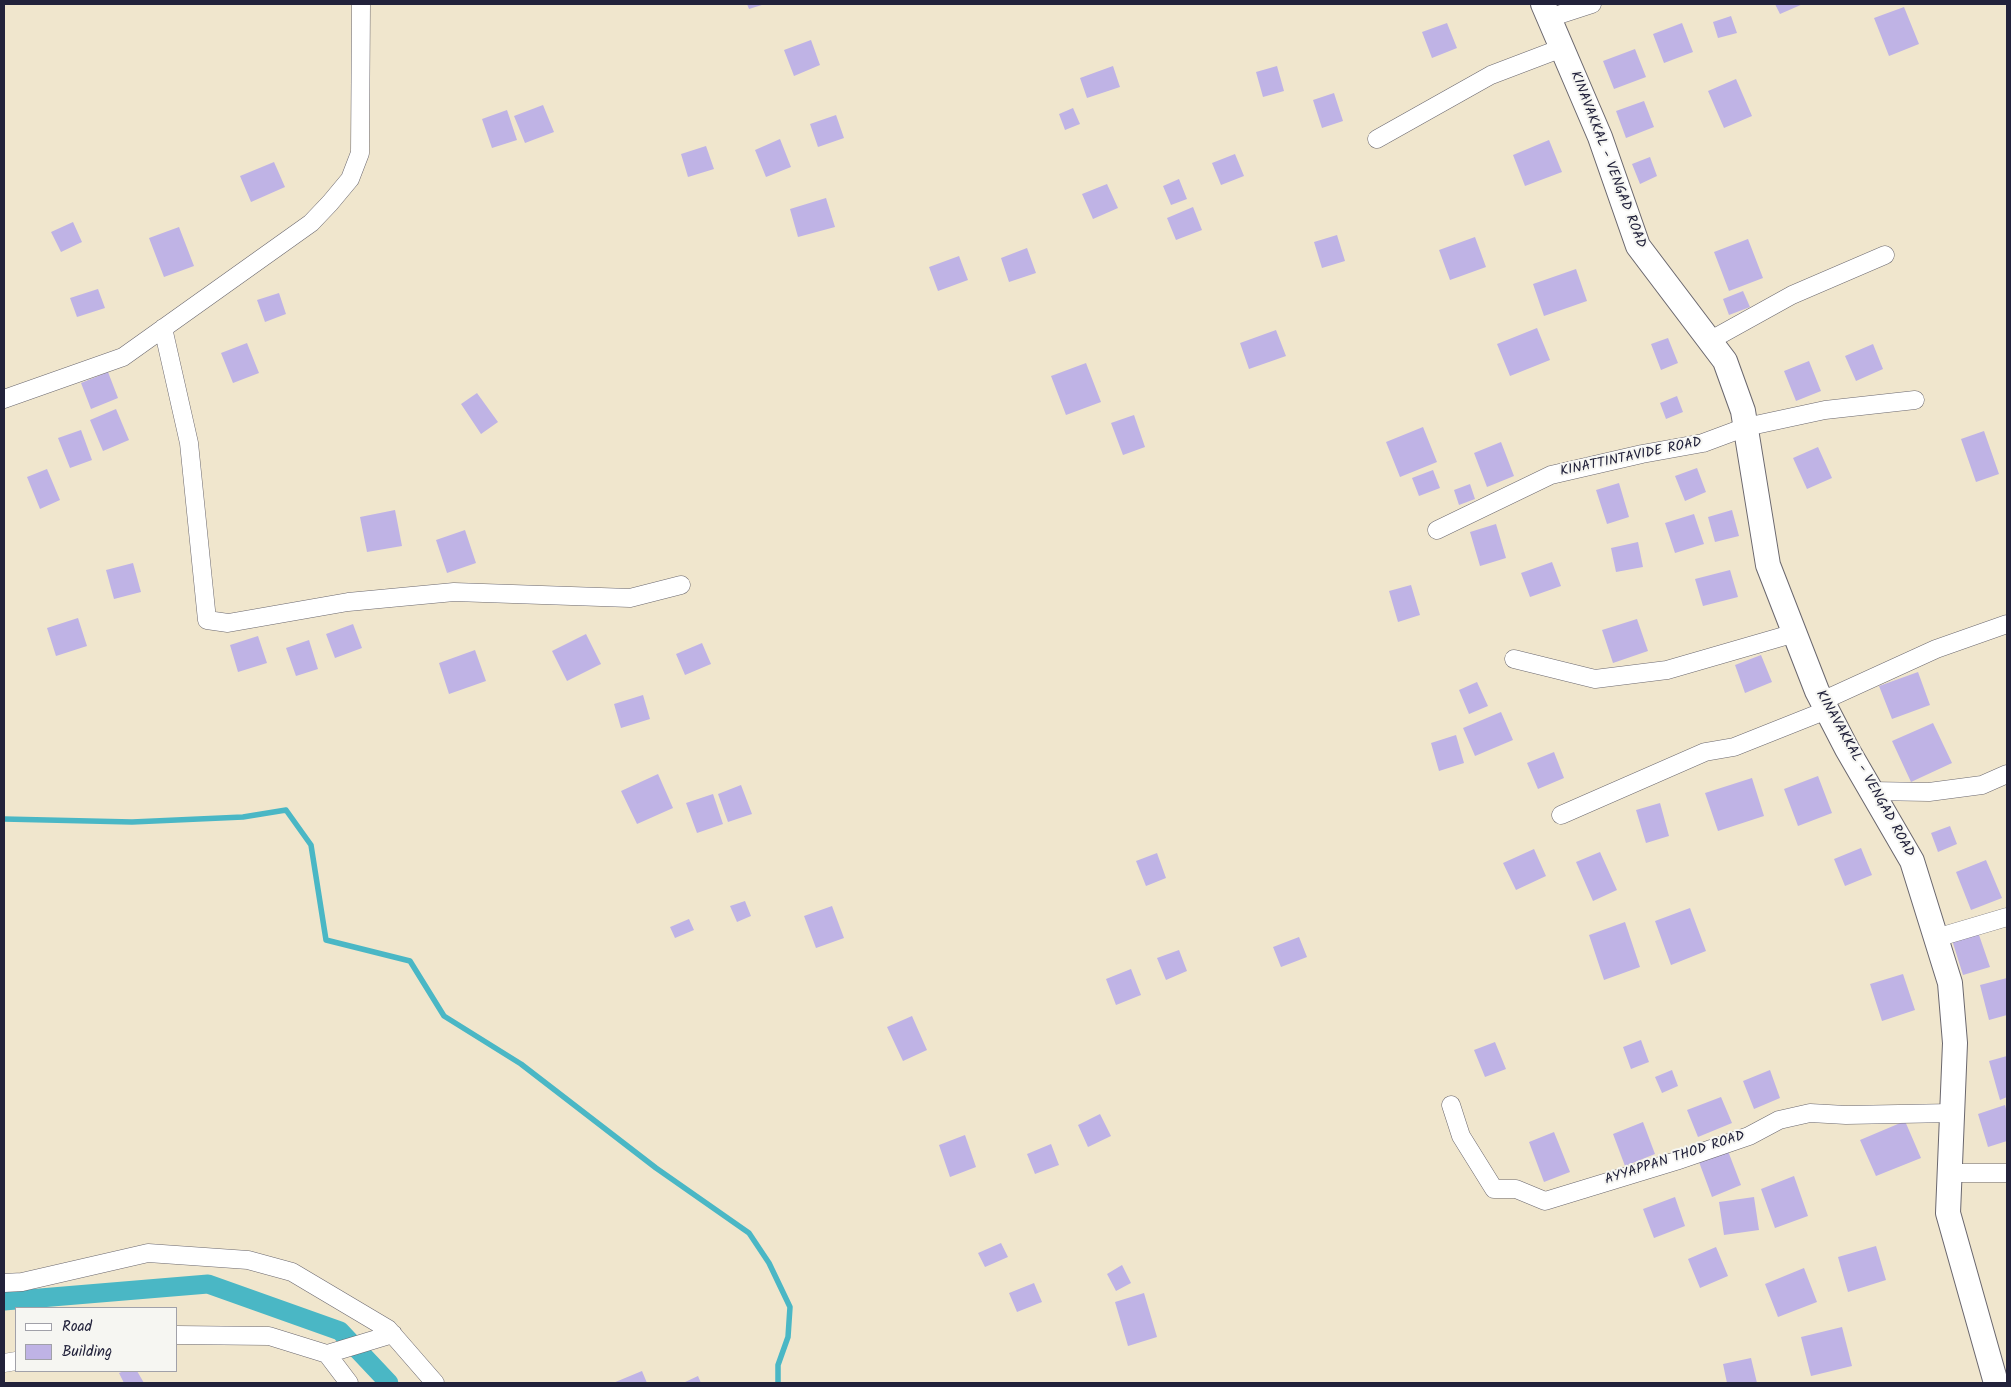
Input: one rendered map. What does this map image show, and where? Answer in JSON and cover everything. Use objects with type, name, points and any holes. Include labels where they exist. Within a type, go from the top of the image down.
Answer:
[{"type":"main road","name":"KINAVAKKAL - VENGAD ROAD","points":[[1546,11],[1600,137],[1638,246],[1725,361],[1743,411],[1768,564],[1825,706],[1912,861],[1950,983],[1955,1043],[1948,1213],[1996,1383]]},
{"type":"street","points":[[4,399],[123,357],[311,223],[330,203],[350,178],[360,153],[361,4]]},
{"type":"street","points":[[1546,11],[1592,4]]},
{"type":"street","points":[[1377,139],[1492,75],[1562,48]]},
{"type":"street","points":[[1709,341],[1792,295],[1885,255]]},
{"type":"street","points":[[163,328],[189,443],[207,620],[228,623],[348,602],[454,592],[630,598],[681,585]]},
{"type":"street","name":"KINATTINTAVIDE ROAD","points":[[1437,530],[1552,475],[1642,454],[1703,443],[1746,427],[1825,410],[1915,400]]},
{"type":"street","points":[[1561,815],[1705,752],[1734,747],[1825,706],[1936,648],[2007,624]]},
{"type":"street","points":[[1514,659],[1595,679],[1667,670],[1795,633]]},
{"type":"street","points":[[1872,791],[1929,792],[1982,785],[2007,774]]},
{"type":"street","points":[[1936,938],[2007,917]]},
{"type":"street","name":"AYYAPPAN THOD ROAD","points":[[1451,1105],[1461,1136],[1494,1189],[1516,1189],[1545,1201],[1676,1161],[1749,1136],[1779,1120],[1810,1113],[1846,1115],[1952,1112]]},
{"type":"street","points":[[1950,1173],[2007,1173]]},
{"type":"street","points":[[4,1283],[22,1282],[148,1253],[248,1260],[292,1272],[388,1329],[435,1383]]},
{"type":"street","points":[[178,1335],[269,1336],[327,1354],[392,1334]]},
{"type":"street","points":[[327,1354],[349,1383]]},
{"type":"building","points":[[747,4],[765,4],[749,9]]},
{"type":"building","points":[[1775,4],[1803,4],[1780,14]]},
{"type":"building","points":[[1904,7],[1919,44],[1889,56],[1874,18]]},
{"type":"building","points":[[1731,16],[1737,33],[1718,38],[1713,22]]},
{"type":"building","points":[[1447,23],[1457,48],[1432,58],[1422,32]]},
{"type":"building","points":[[1682,23],[1693,52],[1664,63],[1653,34]]},
{"type":"building","points":[[811,40],[820,65],[794,76],[784,50]]},
{"type":"building","points":[[1635,49],[1646,77],[1614,89],[1603,61]]},
{"type":"building","points":[[1113,66],[1120,87],[1087,98],[1080,78]]},
{"type":"building","points":[[1277,66],[1284,91],[1263,97],[1256,72]]},
{"type":"building","points":[[1736,79],[1752,116],[1724,128],[1708,91]]},
{"type":"building","points":[[1334,93],[1343,121],[1322,128],[1313,100]]},
{"type":"building","points":[[1644,101],[1654,127],[1626,138],[1616,111]]},
{"type":"building","points":[[543,105],[554,132],[525,143],[514,116]]},
{"type":"building","points":[[1073,108],[1080,124],[1065,130],[1059,114]]},
{"type":"building","points":[[507,110],[517,140],[492,148],[482,119]]},
{"type":"building","points":[[836,115],[844,138],[818,147],[810,124]]},
{"type":"building","points":[[780,139],[791,167],[766,177],[755,150]]},
{"type":"building","points":[[1549,140],[1562,172],[1525,186],[1513,155]]},
{"type":"building","points":[[706,146],[714,169],[688,177],[681,154]]},
{"type":"building","points":[[1235,154],[1244,176],[1221,185],[1212,163]]},
{"type":"building","points":[[1650,157],[1657,176],[1640,184],[1632,164]]},
{"type":"building","points":[[274,162],[285,187],[251,202],[240,176]]},
{"type":"building","points":[[1179,179],[1187,199],[1171,205],[1163,186]]},
{"type":"building","points":[[1107,184],[1118,208],[1093,219],[1082,194]]},
{"type":"building","points":[[826,198],[835,227],[798,237],[790,209]]},
{"type":"building","points":[[1193,207],[1202,230],[1176,240],[1167,218]]},
{"type":"building","points":[[73,222],[82,242],[61,252],[51,232]]},
{"type":"building","points":[[179,227],[194,266],[164,277],[149,238]]},
{"type":"building","points":[[1337,235],[1345,261],[1322,268],[1314,242]]},
{"type":"building","points":[[1475,237],[1486,267],[1450,280],[1439,250]]},
{"type":"building","points":[[1748,239],[1763,278],[1729,291],[1714,252]]},
{"type":"building","points":[[1027,248],[1036,273],[1009,282],[1001,258]]},
{"type":"building","points":[[959,256],[968,280],[938,291],[929,267]]},
{"type":"building","points":[[1576,269],[1587,301],[1544,316],[1533,284]]},
{"type":"building","points":[[98,289],[105,308],[77,317],[70,298]]},
{"type":"building","points":[[1743,291],[1750,307],[1729,315],[1723,299]]},
{"type":"building","points":[[279,293],[286,314],[265,322],[257,300]]},
{"type":"building","points":[[1537,328],[1550,360],[1510,376],[1497,344]]},
{"type":"building","points":[[1276,330],[1286,356],[1249,369],[1240,343]]},
{"type":"building","points":[[1668,338],[1678,363],[1661,370],[1651,344]]},
{"type":"building","points":[[247,343],[259,373],[233,383],[221,353]]},
{"type":"building","points":[[1873,344],[1883,369],[1856,381],[1845,356]]},
{"type":"building","points":[[1809,361],[1821,391],[1796,401],[1784,371]]},
{"type":"building","points":[[1086,363],[1101,402],[1066,415],[1051,376]]},
{"type":"building","points":[[108,372],[118,398],[91,409],[81,383]]},
{"type":"building","points":[[477,393],[498,422],[481,434],[461,404]]},
{"type":"building","points":[[1677,396],[1683,412],[1666,419],[1660,403]]},
{"type":"building","points":[[116,409],[129,440],[103,451],[90,420]]},
{"type":"building","points":[[1134,415],[1145,447],[1123,455],[1111,423]]},
{"type":"building","points":[[1423,427],[1437,462],[1400,477],[1386,442]]},
{"type":"building","points":[[81,430],[92,460],[70,468],[58,438]]},
{"type":"building","points":[[1984,431],[1999,474],[1976,482],[1961,439]]},
{"type":"building","points":[[1501,442],[1514,476],[1487,487],[1474,453]]},
{"type":"building","points":[[1818,447],[1832,478],[1807,489],[1793,458]]},
{"type":"building","points":[[1697,468],[1706,492],[1685,501],[1675,476]]},
{"type":"building","points":[[47,469],[60,500],[40,509],[27,477]]},
{"type":"building","points":[[1433,470],[1440,488],[1419,496],[1412,478]]},
{"type":"building","points":[[1619,483],[1629,517],[1607,524],[1596,490]]},
{"type":"building","points":[[1470,484],[1475,499],[1459,505],[1454,490]]},
{"type":"building","points":[[395,510],[402,546],[367,552],[360,517]]},
{"type":"building","points":[[1732,510],[1739,536],[1715,542],[1708,517]]},
{"type":"building","points":[[1694,514],[1704,544],[1675,553],[1665,523]]},
{"type":"building","points":[[1496,524],[1506,558],[1480,566],[1470,532]]},
{"type":"building","points":[[465,530],[476,563],[447,573],[436,540]]},
{"type":"building","points":[[1638,542],[1643,567],[1616,572],[1611,548]]},
{"type":"building","points":[[1552,562],[1561,586],[1530,597],[1521,573]]},
{"type":"building","points":[[133,563],[141,592],[114,599],[106,570]]},
{"type":"building","points":[[1730,570],[1738,597],[1703,606],[1695,579]]},
{"type":"building","points":[[1411,585],[1420,615],[1398,622],[1389,591]]},
{"type":"building","points":[[78,618],[87,646],[56,656],[47,628]]},
{"type":"building","points":[[1637,619],[1648,651],[1613,663],[1602,630]]},
{"type":"building","points":[[353,624],[362,648],[335,658],[326,634]]},
{"type":"building","points":[[586,634],[601,664],[567,681],[552,651]]},
{"type":"building","points":[[258,636],[267,663],[238,672],[230,645]]},
{"type":"building","points":[[309,640],[318,669],[296,676],[286,648]]},
{"type":"building","points":[[702,643],[711,664],[685,675],[676,654]]},
{"type":"building","points":[[475,650],[486,681],[449,694],[439,663]]},
{"type":"building","points":[[1761,655],[1772,682],[1745,693],[1735,665]]},
{"type":"building","points":[[1918,672],[1930,705],[1892,719],[1879,686]]},
{"type":"building","points":[[1477,682],[1488,706],[1469,714],[1459,690]]},
{"type":"building","points":[[643,695],[650,719],[621,728],[614,704]]},
{"type":"building","points":[[1501,712],[1513,740],[1475,756],[1463,728]]},
{"type":"building","points":[[1933,723],[1952,763],[1911,782],[1892,741]]},
{"type":"building","points":[[1456,735],[1464,763],[1439,771],[1431,743]]},
{"type":"building","points":[[1554,752],[1564,778],[1538,789],[1527,763]]},
{"type":"building","points":[[658,774],[673,808],[637,824],[621,791]]},
{"type":"building","points":[[1818,776],[1832,813],[1798,826],[1784,789]]},
{"type":"building","points":[[1752,778],[1764,816],[1718,831],[1705,793]]},
{"type":"building","points":[[741,785],[752,814],[728,822],[718,794]]},
{"type":"building","points":[[713,794],[723,824],[697,833],[686,803]]},
{"type":"building","points":[[1660,803],[1669,836],[1646,843],[1636,810]]},
{"type":"building","points":[[1950,826],[1957,844],[1938,852],[1931,833]]},
{"type":"building","points":[[1861,848],[1872,875],[1845,886],[1834,859]]},
{"type":"building","points":[[1534,849],[1546,876],[1516,890],[1503,863]]},
{"type":"building","points":[[1600,852],[1617,890],[1593,901],[1576,862]]},
{"type":"building","points":[[1157,853],[1166,878],[1146,886],[1136,861]]},
{"type":"building","points":[[1986,860],[2002,898],[1971,910],[1956,872]]},
{"type":"building","points":[[745,901],[751,916],[737,922],[730,906]]},
{"type":"building","points":[[832,906],[844,938],[816,948],[804,916]]},
{"type":"building","points":[[1690,908],[1706,951],[1671,965],[1655,921]]},
{"type":"building","points":[[689,919],[694,930],[675,938],[670,927]]},
{"type":"building","points":[[1625,922],[1640,967],[1604,980],[1589,935]]},
{"type":"building","points":[[1978,932],[1990,967],[1963,975],[1952,940]]},
{"type":"building","points":[[1299,937],[1307,957],[1281,967],[1273,947]]},
{"type":"building","points":[[1179,950],[1187,971],[1166,980],[1157,958]]},
{"type":"building","points":[[1131,969],[1141,995],[1116,1005],[1106,979]]},
{"type":"building","points":[[1903,974],[1915,1010],[1882,1021],[1870,984]]},
{"type":"building","points":[[2007,978],[2007,1015],[1989,1020],[1980,985]]},
{"type":"building","points":[[912,1016],[927,1050],[903,1061],[887,1027]]},
{"type":"building","points":[[1641,1040],[1649,1062],[1631,1069],[1623,1047]]},
{"type":"building","points":[[1495,1042],[1506,1069],[1485,1077],[1474,1050]]},
{"type":"building","points":[[2007,1056],[2007,1097],[2000,1100],[1989,1061]]},
{"type":"building","points":[[1672,1070],[1678,1086],[1662,1093],[1655,1077]]},
{"type":"building","points":[[1770,1070],[1780,1098],[1754,1109],[1743,1081]]},
{"type":"building","points":[[1721,1097],[1732,1123],[1698,1137],[1687,1110]]},
{"type":"building","points":[[2005,1105],[2007,1113],[2007,1141],[1988,1147],[1978,1114]]},
{"type":"building","points":[[1100,1114],[1111,1136],[1088,1147],[1078,1125]]},
{"type":"building","points":[[1905,1121],[1921,1158],[1876,1176],[1860,1140]]},
{"type":"building","points":[[1643,1122],[1655,1154],[1625,1166],[1613,1134]]},
{"type":"building","points":[[1554,1132],[1570,1172],[1544,1182],[1529,1142]]},
{"type":"building","points":[[965,1135],[976,1167],[950,1177],[939,1145]]},
{"type":"building","points":[[1051,1144],[1059,1165],[1035,1174],[1027,1154]]},
{"type":"building","points":[[1728,1151],[1741,1185],[1712,1197],[1699,1162]]},
{"type":"building","points":[[1794,1176],[1808,1216],[1775,1228],[1761,1189]]},
{"type":"building","points":[[1675,1197],[1685,1226],[1654,1238],[1643,1209]]},
{"type":"building","points":[[1754,1197],[1759,1230],[1724,1235],[1719,1202]]},
{"type":"building","points":[[1001,1243],[1008,1257],[985,1267],[978,1253]]},
{"type":"building","points":[[1876,1246],[1886,1280],[1848,1292],[1838,1257]]},
{"type":"building","points":[[1716,1247],[1728,1276],[1700,1288],[1688,1259]]},
{"type":"building","points":[[1122,1265],[1131,1283],[1116,1291],[1107,1274]]},
{"type":"building","points":[[1804,1268],[1817,1302],[1778,1317],[1765,1284]]},
{"type":"building","points":[[1034,1283],[1042,1302],[1017,1312],[1009,1293]]},
{"type":"building","points":[[1144,1293],[1157,1337],[1128,1346],[1115,1302]]},
{"type":"building","points":[[1842,1327],[1852,1366],[1811,1376],[1801,1337]]},
{"type":"building","points":[[1751,1358],[1757,1383],[1727,1383],[1723,1364]]},
{"type":"building","points":[[642,1371],[647,1383],[613,1383]]},
{"type":"building","points":[[138,1372],[144,1383],[124,1383],[119,1373]]},
{"type":"building","points":[[698,1376],[701,1383],[683,1383]]},
{"type":"waterway","points":[[4,819],[132,822],[243,817],[286,810],[311,845],[326,940],[410,961],[444,1016],[521,1064],[656,1168],[749,1233],[769,1263],[790,1307],[788,1337],[778,1365],[778,1383]]},
{"type":"waterway","points":[[4,1301],[208,1284],[340,1331],[389,1383]]}]
